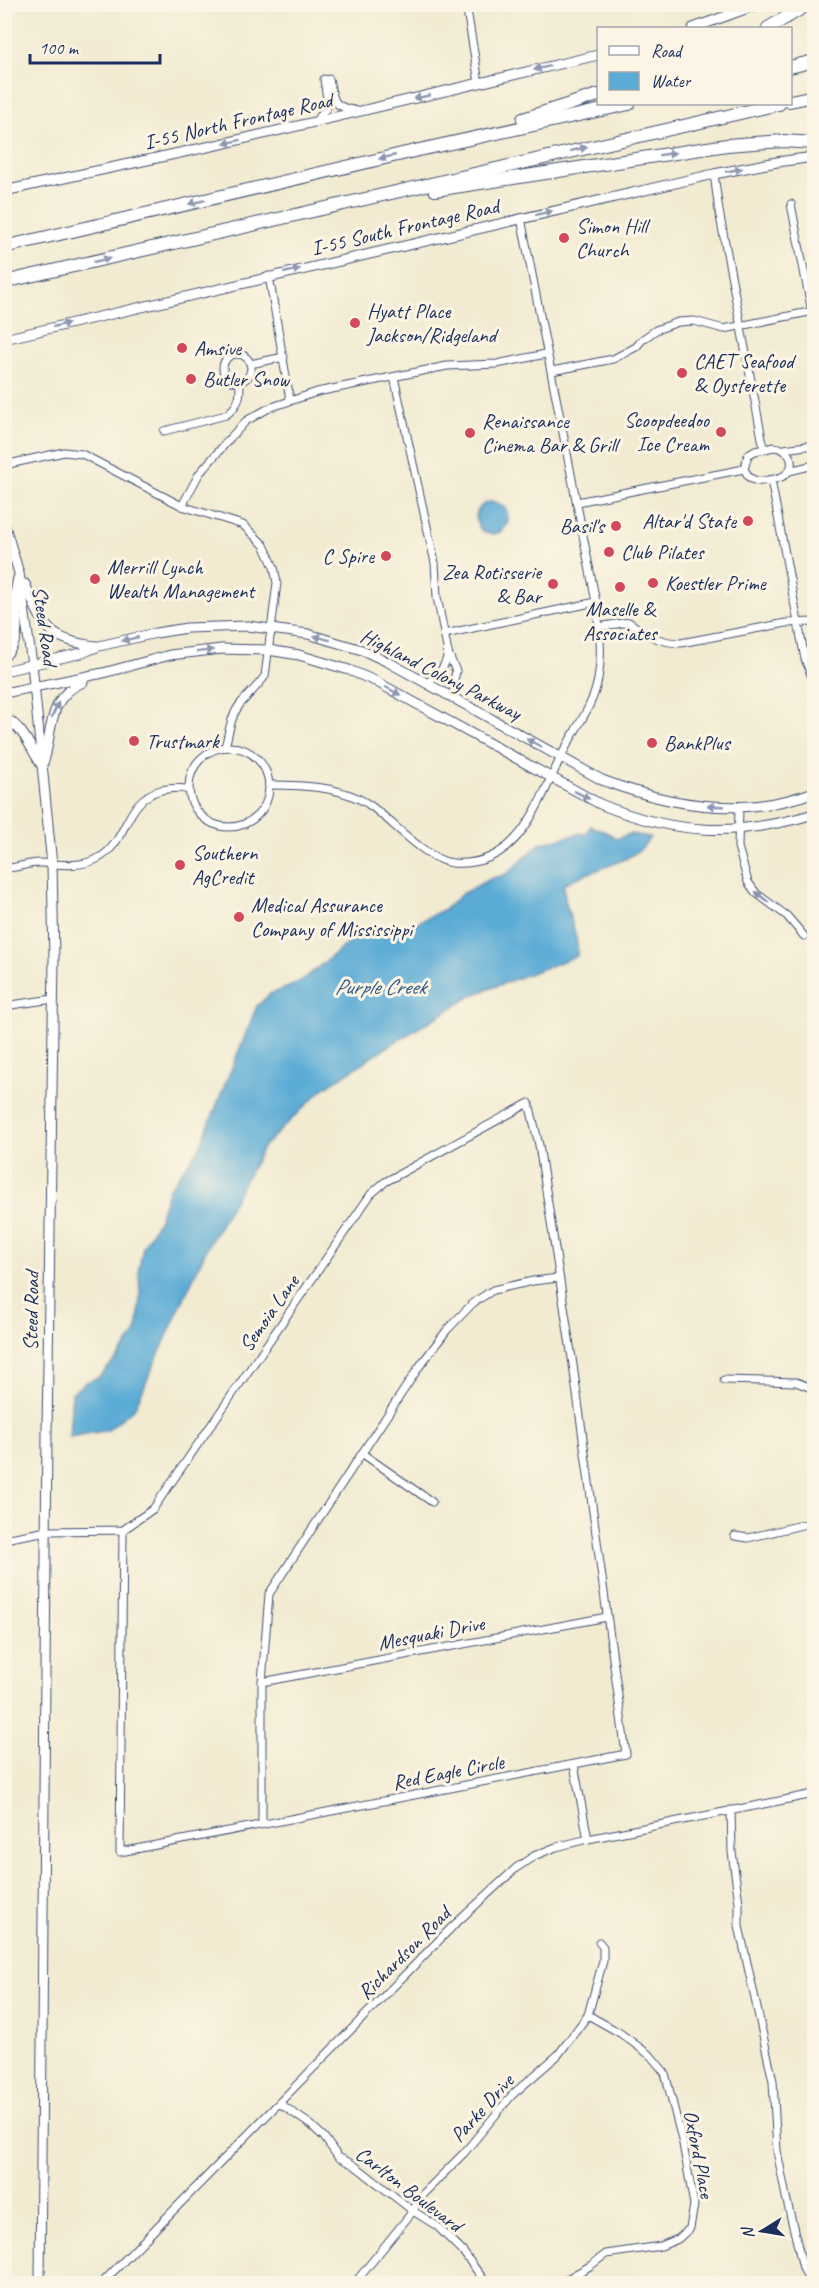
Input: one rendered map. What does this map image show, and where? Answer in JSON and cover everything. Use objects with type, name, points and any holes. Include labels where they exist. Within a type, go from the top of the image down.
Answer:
[{"type":"highway","points":[[770,27],[809,4]]},
{"type":"highway","points":[[792,66],[814,61]]},
{"type":"highway","points":[[419,150],[597,95]]},
{"type":"highway","points":[[792,101],[814,96]]},
{"type":"highway","points":[[4,247],[419,150],[624,105]]},
{"type":"highway","points":[[4,282],[775,105]]},
{"type":"highway","points":[[319,210],[500,179],[728,145],[783,141],[814,143]]},
{"type":"street","points":[[466,4],[479,83]]},
{"type":"street","points":[[696,27],[759,4]]},
{"type":"street","name":"I-55 North Frontage Road","points":[[4,191],[221,144],[597,54]]},
{"type":"street","points":[[315,122],[328,106],[327,79],[336,104],[340,108],[359,111]]},
{"type":"street","name":"I-55 South Frontage Road","points":[[4,339],[714,174],[814,157]]},
{"type":"street","points":[[714,174],[764,448]]},
{"type":"street","points":[[4,186],[24,187]]},
{"type":"street","points":[[552,371],[613,358],[636,347],[656,330],[678,322],[694,321],[724,329],[813,311],[791,204]]},
{"type":"street","points":[[269,785],[295,785],[330,790],[356,799],[369,804],[427,852],[450,863],[478,862],[503,852],[522,833],[595,694],[600,663],[596,602],[521,218]]},
{"type":"street","points":[[269,276],[290,400]]},
{"type":"street","points":[[238,354],[246,357],[250,364],[249,374],[239,381],[226,376],[223,368],[226,359],[238,354]]},
{"type":"street","points":[[182,506],[199,474],[246,421],[260,412],[317,392],[447,366],[497,364],[546,354]]},
{"type":"street","points":[[250,364],[284,357]]},
{"type":"street","points":[[394,377],[435,563],[437,597],[448,653],[456,671],[453,685],[456,699]]},
{"type":"street","points":[[165,431],[226,416],[240,398],[239,381]]},
{"type":"street","points":[[814,445],[784,449],[764,448],[755,451],[748,455],[744,469],[754,480],[771,480],[782,478],[789,471],[814,465]]},
{"type":"street","points":[[784,449],[791,460],[789,471]]},
{"type":"street","points":[[4,465],[64,452],[82,454],[182,506],[243,525],[264,545],[276,575],[265,676],[258,687],[240,703],[225,747]]},
{"type":"street","points":[[577,502],[744,469]]},
{"type":"street","points":[[771,480],[805,659],[814,682]]},
{"type":"street","name":"Steed Road","points":[[4,523],[19,573],[32,664],[52,865],[53,999],[40,2283]]},
{"type":"street","points":[[19,573],[39,618],[49,630],[62,639],[99,646]]},
{"type":"street","points":[[4,657],[16,641],[18,625],[14,596],[19,573]]},
{"type":"street","points":[[444,634],[596,602]]},
{"type":"street","points":[[598,627],[629,622],[648,635],[672,643],[681,643],[814,622]]},
{"type":"street","name":"Highland Colony Parkway","points":[[4,671],[82,653],[99,646],[187,628],[224,626],[271,628],[308,634],[362,650],[427,683],[602,780],[636,793],[676,803],[739,807],[764,805],[814,792]]},
{"type":"street","name":"Highland Colony Parkway","points":[[4,693],[103,673],[170,655],[221,649],[268,650],[320,661],[366,678],[600,804],[650,821],[704,829],[739,829],[776,825],[814,814]]},
{"type":"street","points":[[427,683],[446,665],[448,653]]},
{"type":"street","points":[[43,766],[50,740],[49,724],[57,703],[73,686],[103,673]]},
{"type":"street","points":[[4,717],[14,722],[25,734],[43,766]]},
{"type":"street","points":[[225,747],[242,748],[257,758],[263,765],[269,785],[266,803],[257,817],[240,825],[225,827],[210,823],[203,818],[192,803],[189,790],[192,771],[202,757],[225,747]]},
{"type":"street","points":[[4,868],[41,863],[79,864],[95,860],[110,851],[138,802],[167,789],[181,787],[189,790]]},
{"type":"street","points":[[739,807],[738,847],[745,875],[752,888],[787,916],[804,936]]},
{"type":"street","points":[[4,1006],[53,999]]},
{"type":"street","name":"Semoia Lane","points":[[123,1530],[153,1509],[371,1194],[385,1182],[529,1103],[539,1145]]},
{"type":"street","name":"Red Eagle Circle","points":[[123,1530],[120,1852],[626,1754],[539,1145]]},
{"type":"street","points":[[262,1824],[262,1682],[269,1594],[419,1367],[447,1330],[473,1303],[493,1290],[559,1278]]},
{"type":"street","points":[[724,1380],[796,1382],[814,1389]]},
{"type":"street","points":[[363,1454],[432,1502]]},
{"type":"street","points":[[735,1536],[748,1538],[814,1522]]},
{"type":"street","points":[[4,1539],[47,1531],[123,1530]]},
{"type":"street","name":"Mesquaki Drive","points":[[262,1682],[607,1617]]},
{"type":"street","points":[[574,1765],[588,1839]]},
{"type":"street","name":"Richardson Road","points":[[101,2283],[453,1926],[516,1868],[534,1856],[556,1847],[588,1839],[814,1794]]},
{"type":"street","points":[[731,1810],[732,1852],[739,1903],[739,1926],[773,2081],[777,2151],[803,2268],[811,2283]]},
{"type":"street","name":"Parke Drive","points":[[354,2283],[413,2211],[421,2196],[464,2153],[512,2095],[558,2055],[588,2015],[603,1961],[603,1947],[599,1942]]},
{"type":"street","name":"Oxford Place","points":[[558,2283],[590,2266],[606,2254],[661,2246],[678,2239],[690,2228],[694,2205],[683,2145],[665,2073],[651,2056],[620,2033],[588,2015]]},
{"type":"street","name":"Carlton Boulevard","points":[[279,2103],[312,2125],[338,2157],[354,2165],[413,2211],[437,2226],[463,2252],[487,2283]]},
{"type":"water","points":[[492,502],[503,507],[508,518],[503,529],[492,534],[481,529],[476,518],[481,507]]},
{"type":"water","name":"Purple Creek","points":[[591,826],[616,839],[630,834],[650,837],[634,854],[564,884],[566,903],[576,938],[577,956],[475,994],[324,1088],[264,1146],[205,1252],[135,1407],[108,1430],[69,1437],[72,1393],[85,1383],[99,1377],[120,1355],[135,1334],[138,1325],[139,1268],[143,1247],[159,1219],[169,1188],[199,1149],[257,1006],[270,994],[304,979],[353,939],[367,933],[416,923],[445,909],[463,893],[490,879],[507,874],[540,844],[581,833],[585,835]]},
{"type":"place","name":"Simon Hill Church","points":[[564,238]]},
{"type":"place","name":"Hyatt Place Jackson/Ridgeland","points":[[355,323]]},
{"type":"place","name":"Amsive","points":[[182,348]]},
{"type":"place","name":"CAET Seafood & Oysterette","points":[[682,373]]},
{"type":"place","name":"Butler Snow","points":[[191,379]]},
{"type":"place","name":"Scoopdeedoo Ice Cream","points":[[721,432]]},
{"type":"place","name":"Renaissance Cinema Bar & Grill","points":[[470,433]]},
{"type":"place","name":"Altar'd State","points":[[748,521]]},
{"type":"place","name":"Basil's","points":[[616,526]]},
{"type":"place","name":"Club Pilates","points":[[609,552]]},
{"type":"place","name":"C Spire","points":[[386,556]]},
{"type":"place","name":"Merrill Lynch Wealth Management","points":[[95,579]]},
{"type":"place","name":"Koestler Prime","points":[[653,583]]},
{"type":"place","name":"Zea Rotisserie & Bar","points":[[553,584]]},
{"type":"place","name":"Maselle & Associates","points":[[620,587]]},
{"type":"place","name":"Trustmark","points":[[134,741]]},
{"type":"place","name":"BankPlus","points":[[652,743]]},
{"type":"place","name":"Southern AgCredit","points":[[180,865]]},
{"type":"place","name":"Medical Assurance Company of Mississippi","points":[[239,917]]}]
